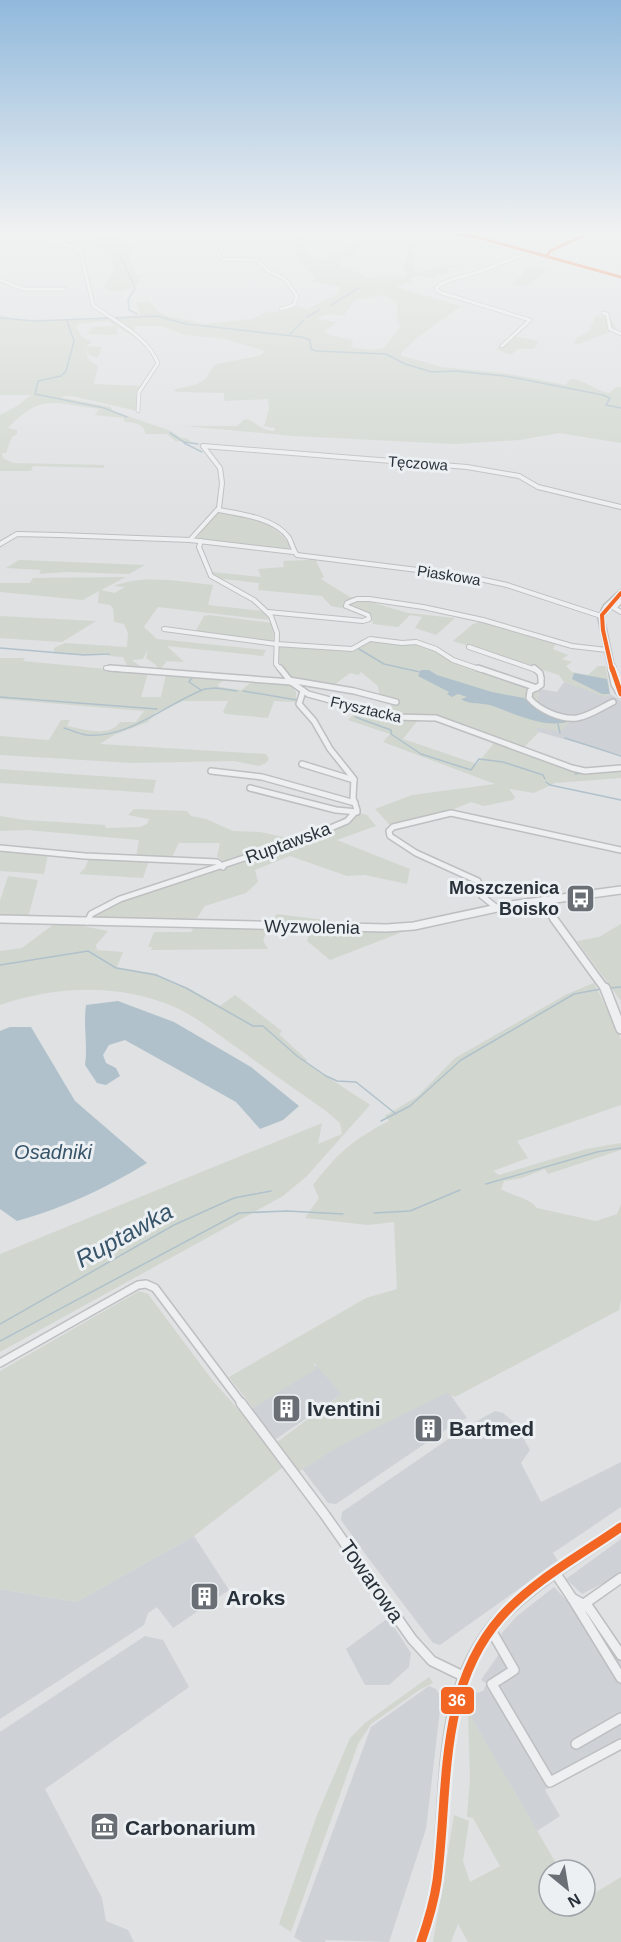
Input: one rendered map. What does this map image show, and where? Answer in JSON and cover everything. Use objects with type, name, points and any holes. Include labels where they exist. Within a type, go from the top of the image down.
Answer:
[{"type":"street","points":[[119,324],[154,352],[158,361],[139,392],[138,411]]},
{"type":"street","points":[[502,346],[526,324]]},
{"type":"street","points":[[609,324],[610,329],[621,334]]},
{"type":"street","name":"Tęczowa","points":[[219,510],[221,470],[203,446],[475,468],[519,476],[538,487],[621,507]]},
{"type":"street","points":[[0,544],[11,536],[20,534],[190,540],[219,510],[255,516],[267,522],[289,538],[293,552]]},
{"type":"street","name":"Piaskowa","points":[[190,540],[466,576],[507,585],[602,616]]},
{"type":"street","points":[[201,541],[199,546],[211,576],[254,600],[267,612],[365,621],[369,619],[368,615],[348,608],[347,603],[365,599],[396,602],[474,617],[581,647],[607,650]]},
{"type":"street","points":[[621,593],[606,607],[602,616],[615,684],[621,694]]},
{"type":"street","points":[[621,601],[614,608],[621,612]]},
{"type":"street","name":"Frysztacka","points":[[267,612],[275,623],[276,664],[290,681],[303,691],[327,700],[392,717],[435,718],[572,768],[585,771],[621,768]]},
{"type":"street","points":[[164,629],[276,644],[350,649],[370,639],[402,644],[416,642],[428,645],[451,659],[537,688]]},
{"type":"street","points":[[469,647],[540,672],[541,685],[529,695],[535,705],[572,718],[580,717],[613,702]]},
{"type":"street","points":[[106,668],[290,681],[354,691],[396,702]]},
{"type":"street","points":[[249,788],[336,810],[357,812],[352,794],[354,780],[330,749],[314,721],[299,704],[303,691]]},
{"type":"street","points":[[302,764],[354,780]]},
{"type":"street","points":[[211,771],[262,777],[355,802]]},
{"type":"street","name":"Ruptawska","points":[[87,922],[92,914],[120,899],[223,867],[322,832],[347,821],[357,812]]},
{"type":"street","points":[[497,908],[482,896],[478,881],[416,853],[390,836],[389,831],[393,827],[451,813],[621,850]]},
{"type":"street","points":[[0,849],[85,856],[217,862],[223,867]]},
{"type":"street","name":"Wyzwolenia","points":[[0,919],[387,928],[426,924],[497,908],[621,890]]},
{"type":"street","points":[[545,901],[554,919],[603,984],[621,1029]]},
{"type":"street","name":"Towarowa","points":[[0,1363],[138,1285],[151,1285],[158,1291],[292,1472],[423,1653],[436,1664],[463,1676]]},
{"type":"street","points":[[421,1942],[429,1919],[438,1874],[450,1732],[463,1676],[491,1630],[520,1600],[621,1527]]},
{"type":"street","points":[[556,1574],[621,1678]]},
{"type":"street","points":[[584,1604],[592,1596],[621,1578]]},
{"type":"street","points":[[572,1598],[589,1608],[621,1655]]},
{"type":"street","points":[[491,1630],[514,1670],[492,1684],[550,1782],[621,1744]]},
{"type":"street","points":[[576,1744],[621,1718]]},
{"type":"shaded area","points":[[0,324],[82,324],[76,327],[82,337],[92,342],[86,346],[102,347],[98,358],[89,355],[84,349],[89,360],[98,366],[94,384],[140,386],[136,393],[138,411],[71,396],[59,397],[111,407],[113,411],[171,431],[181,438],[187,438],[192,443],[175,441],[167,434],[146,434],[140,425],[124,422],[124,418],[95,415],[99,409],[50,403],[31,409],[8,428],[17,430],[17,434],[12,437],[6,453],[2,453],[3,458],[13,463],[104,465],[104,468],[33,466],[31,471],[0,471],[0,415],[31,395],[0,395]]},
{"type":"shaded area","points":[[112,324],[335,324],[324,331],[329,335],[353,340],[351,347],[370,350],[384,348],[401,326],[399,324],[437,324],[418,337],[401,353],[402,356],[442,367],[510,374],[566,385],[570,379],[575,379],[609,393],[616,387],[621,387],[621,443],[559,433],[520,440],[455,444],[294,436],[185,426],[237,426],[245,419],[275,431],[275,428],[264,426],[269,409],[268,399],[226,401],[224,393],[173,390],[201,382],[216,364],[259,356],[265,351],[225,339],[185,335],[162,326],[135,326],[134,333],[129,334],[117,327],[118,335],[87,334],[93,327],[115,326]]},
{"type":"shaded area","points":[[592,324],[614,324],[617,329],[579,344],[574,343],[577,338],[588,332]]},
{"type":"shaded area","points":[[513,336],[539,341],[534,349],[518,349],[511,355],[496,349]]},
{"type":"shaded area","points":[[219,512],[240,515],[267,525],[283,537],[290,545],[289,550],[196,539],[214,515]]},
{"type":"shaded area","points":[[307,558],[318,560],[316,561],[324,577],[321,579],[350,597],[376,599],[374,603],[408,613],[455,618],[436,635],[415,628],[422,617],[410,615],[398,627],[373,624],[371,615],[331,606],[322,596],[258,590],[259,583],[216,578],[212,572],[261,577],[258,569],[284,567],[283,561],[309,560]]},
{"type":"shaded area","points":[[19,560],[145,565],[129,574],[66,572],[39,574],[41,570],[6,568]]},
{"type":"shaded area","points":[[126,577],[101,590],[115,593],[125,587],[114,586],[138,580],[213,585],[208,605],[262,611],[270,620],[158,607],[144,627],[157,639],[266,650],[263,656],[167,646],[184,662],[167,661],[159,671],[156,665],[146,658],[148,649],[143,659],[132,660],[141,667],[128,667],[123,657],[108,656],[110,653],[86,655],[54,652],[54,648],[65,643],[127,647],[128,633],[124,624],[114,622],[113,608],[110,605],[98,603],[99,591],[83,600],[0,592],[0,583],[30,583],[33,578]]},
{"type":"shaded area","points":[[0,616],[96,621],[62,642],[0,638]]},
{"type":"shaded area","points":[[204,616],[272,623],[273,642],[195,632]]},
{"type":"shaded area","points":[[482,621],[556,643],[553,649],[568,655],[562,659],[572,662],[566,666],[572,672],[588,675],[598,666],[606,666],[610,694],[605,697],[564,682],[559,675],[453,641],[473,624]]},
{"type":"shaded area","points":[[371,638],[422,643],[431,646],[445,657],[540,689],[536,707],[571,720],[562,731],[538,728],[536,730],[539,732],[522,749],[437,716],[404,717],[385,713],[392,704],[380,700],[378,686],[361,672],[358,675],[350,673],[334,685],[290,679],[280,663],[278,645],[353,648],[361,640]]},
{"type":"shaded area","points":[[0,658],[25,658],[23,661],[148,673],[141,697],[161,697],[166,674],[228,678],[218,684],[219,687],[242,690],[252,681],[290,685],[296,692],[296,702],[274,701],[268,718],[226,714],[223,712],[228,701],[183,701],[155,713],[148,722],[114,735],[100,744],[266,754],[269,759],[259,766],[234,761],[132,763],[0,755],[0,736],[49,740],[61,720],[70,720],[67,726],[88,730],[109,730],[120,722],[136,722],[144,711],[0,699]]},
{"type":"shaded area","points":[[564,682],[608,696],[610,694],[621,701],[621,755],[535,731],[538,727],[562,731],[536,707],[540,689],[557,692]]},
{"type":"shaded area","points":[[357,710],[406,721],[418,720],[403,739],[477,764],[494,743],[575,771],[575,773],[621,769],[621,778],[555,783],[534,793],[509,789],[515,797],[513,800],[484,806],[471,802],[447,812],[390,825],[375,809],[412,795],[495,784],[383,742],[390,734],[348,720]]},
{"type":"shaded area","points":[[0,769],[156,780],[153,793],[0,783]]},
{"type":"shaded area","points":[[134,809],[187,811],[191,816],[206,819],[233,831],[260,832],[293,839],[224,865],[218,862],[221,859],[217,857],[220,843],[179,843],[172,857],[136,857],[139,840],[27,830],[0,831],[0,816],[25,820],[105,825],[106,828],[140,827],[147,824],[149,819],[128,815]]},
{"type":"shaded area","points":[[359,813],[367,815],[376,826],[337,840],[410,869],[407,884],[365,875],[347,876],[290,856],[255,870],[258,882],[246,893],[205,906],[197,918],[171,920],[93,918],[95,914],[118,901],[251,858],[260,861],[255,857],[351,820]]},
{"type":"shaded area","points":[[0,851],[48,854],[44,874],[0,871]]},
{"type":"shaded area","points":[[89,858],[149,861],[143,878],[79,874],[85,868]]},
{"type":"shaded area","points":[[8,876],[38,880],[28,917],[0,917],[0,901]]},
{"type":"shaded area","points":[[277,914],[347,921],[341,925],[269,923]]},
{"type":"shaded area","points":[[58,921],[108,931],[96,945],[97,950],[123,952],[117,967],[158,974],[220,1006],[235,995],[282,1031],[279,1034],[307,1060],[305,1062],[370,1105],[307,1176],[283,1196],[0,1352],[0,1254],[322,1123],[318,1144],[342,1134],[340,1123],[326,1111],[201,1022],[179,1009],[158,1001],[113,991],[90,990],[44,994],[0,1005],[0,951],[22,948]]},
{"type":"shaded area","points":[[621,924],[621,1001],[577,941],[599,937]]},
{"type":"shaded area","points":[[194,927],[268,928],[263,941],[268,949],[151,950],[152,947],[148,947],[154,932],[191,932]]},
{"type":"shaded area","points":[[311,929],[405,931],[330,960],[307,941]]},
{"type":"shaded area","points":[[594,983],[608,1011],[611,1011],[621,1040],[621,1105],[517,1141],[528,1158],[493,1171],[499,1175],[586,1149],[621,1143],[621,1150],[548,1174],[545,1169],[522,1178],[504,1181],[501,1189],[534,1204],[537,1208],[596,1221],[617,1214],[621,1204],[621,1300],[619,1310],[455,1397],[446,1393],[341,1445],[297,1473],[277,1442],[342,1394],[313,1362],[316,1369],[253,1408],[229,1377],[366,1298],[397,1289],[394,1222],[368,1225],[305,1218],[319,1198],[313,1185],[347,1148],[365,1134],[389,1121],[385,1116],[418,1096],[455,1058],[567,994]]},
{"type":"shaded area","points":[[139,1291],[148,1294],[213,1381],[287,1464],[194,1536],[76,1602],[0,1589],[0,1371]]},
{"type":"shaded area","points":[[317,1365],[342,1394],[276,1439],[251,1409]]},
{"type":"shaded area","points":[[447,1390],[467,1418],[457,1422],[336,1504],[328,1503],[300,1466]]},
{"type":"shaded area","points":[[495,1411],[503,1413],[515,1423],[530,1450],[521,1463],[541,1502],[621,1462],[621,1507],[553,1553],[558,1561],[440,1645],[433,1643],[369,1559],[341,1520],[342,1512],[463,1429]]},
{"type":"shaded area","points":[[194,1536],[229,1590],[173,1628],[157,1607],[148,1613],[144,1625],[0,1719],[0,1589],[76,1602]]},
{"type":"shaded area","points":[[621,1539],[621,1574],[582,1594],[566,1579]]},
{"type":"shaded area","points":[[554,1587],[568,1602],[584,1608],[621,1655],[621,1749],[545,1790],[560,1816],[537,1831],[465,1707],[476,1692],[484,1690],[486,1683],[481,1680],[505,1648],[501,1634],[517,1616]]},
{"type":"shaded area","points":[[388,1618],[411,1653],[409,1667],[389,1685],[365,1685],[346,1649]]},
{"type":"shaded area","points":[[145,1636],[163,1640],[189,1687],[45,1789],[102,1898],[106,1921],[128,1930],[134,1942],[0,1942],[0,1732]]},
{"type":"shaded area","points":[[429,1677],[433,1683],[371,1724],[358,1744],[291,1932],[279,1924],[317,1815],[350,1738],[365,1723]]},
{"type":"shaded area","points":[[429,1686],[436,1689],[439,1694],[440,1710],[426,1829],[389,1942],[326,1940],[325,1942],[302,1942],[294,1937],[371,1727]]},
{"type":"shaded area","points":[[468,1712],[553,1858],[537,1858],[537,1918],[597,1918],[597,1892],[621,1877],[621,1942],[468,1942],[458,1924],[451,1942],[433,1942],[454,1815],[469,1821],[463,1861],[470,1882],[500,1866],[473,1818],[467,1817],[470,1778]]},
{"type":"water","points":[[421,670],[429,670],[437,675],[492,692],[524,698],[535,708],[562,716],[567,722],[539,722],[489,705],[465,701],[461,699],[467,697],[458,694],[452,697],[447,694],[449,692],[418,676]]},
{"type":"water","points":[[574,673],[607,679],[610,694],[602,694],[572,679]]},
{"type":"water","points":[[118,1001],[174,1022],[251,1067],[299,1106],[283,1120],[260,1129],[236,1102],[125,1040],[109,1045],[103,1055],[106,1063],[116,1068],[120,1076],[106,1085],[97,1083],[85,1065],[86,1005]]},
{"type":"water","name":"Osadniki","points":[[10,1027],[31,1027],[75,1101],[147,1163],[84,1196],[17,1221],[0,1209],[0,1031]]},
{"type":"waterway","points":[[68,324],[74,341],[66,371],[61,376],[38,381],[35,394],[104,408],[127,417]]},
{"type":"waterway","points":[[185,324],[302,337],[310,340],[311,349],[316,351],[386,354],[405,364],[432,372],[455,371],[505,376],[603,395],[610,398],[606,405],[621,408]]},
{"type":"waterway","points":[[289,335],[300,324]]},
{"type":"waterway","points":[[170,433],[184,442],[198,444]]},
{"type":"waterway","points":[[184,443],[202,452]]},
{"type":"waterway","points":[[0,648],[84,655],[109,654]]},
{"type":"waterway","points":[[359,649],[384,664],[420,672]]},
{"type":"waterway","points":[[193,676],[189,682],[201,690]]},
{"type":"waterway","points":[[64,728],[87,735],[103,735],[133,726],[205,689],[237,691]]},
{"type":"waterway","points":[[243,691],[297,700]]},
{"type":"waterway","points":[[0,697],[157,709]]},
{"type":"waterway","points":[[355,717],[391,730],[391,734],[421,754],[471,770],[479,759],[503,762],[543,775],[545,779]]},
{"type":"waterway","points":[[558,724],[560,733]]},
{"type":"waterway","points":[[565,738],[621,756]]},
{"type":"waterway","points":[[575,774],[583,773]]},
{"type":"waterway","points":[[546,782],[550,785],[621,800]]},
{"type":"waterway","points":[[0,965],[88,951],[116,968],[156,975],[186,988],[253,1026],[263,1026],[297,1056],[326,1076],[337,1081],[356,1082],[395,1114]]},
{"type":"waterway","name":"Ruptawka","points":[[609,988],[621,987]]},
{"type":"waterway","name":"Ruptawka","points":[[395,1114],[410,1106],[461,1060],[574,994],[601,989]]},
{"type":"waterway","name":"Ruptawka","points":[[381,1121],[395,1114]]},
{"type":"waterway","points":[[486,1184],[597,1152],[621,1148]]},
{"type":"waterway","points":[[374,1213],[410,1211],[460,1190]]},
{"type":"waterway","name":"Ruptawka","points":[[0,1324],[174,1225],[234,1198],[271,1191]]},
{"type":"waterway","points":[[0,1341],[239,1213],[287,1211],[343,1214]]},
{"type":"transit line","name":"36","points":[[621,593],[602,615],[608,654],[621,694]]},
{"type":"transit line","name":"36","points":[[421,1942],[436,1889],[449,1742],[455,1708],[465,1676],[480,1645],[514,1604],[543,1580],[621,1527]]},
{"type":"place","name":"Moszczenica Boisko","points":[[580,898]]},
{"type":"place","name":"Iventini","points":[[286,1408]]},
{"type":"place","name":"Bartmed","points":[[428,1428]]},
{"type":"place","name":"Aroks","points":[[205,1597]]},
{"type":"place","name":"Carbonarium","points":[[104,1827]]}]
